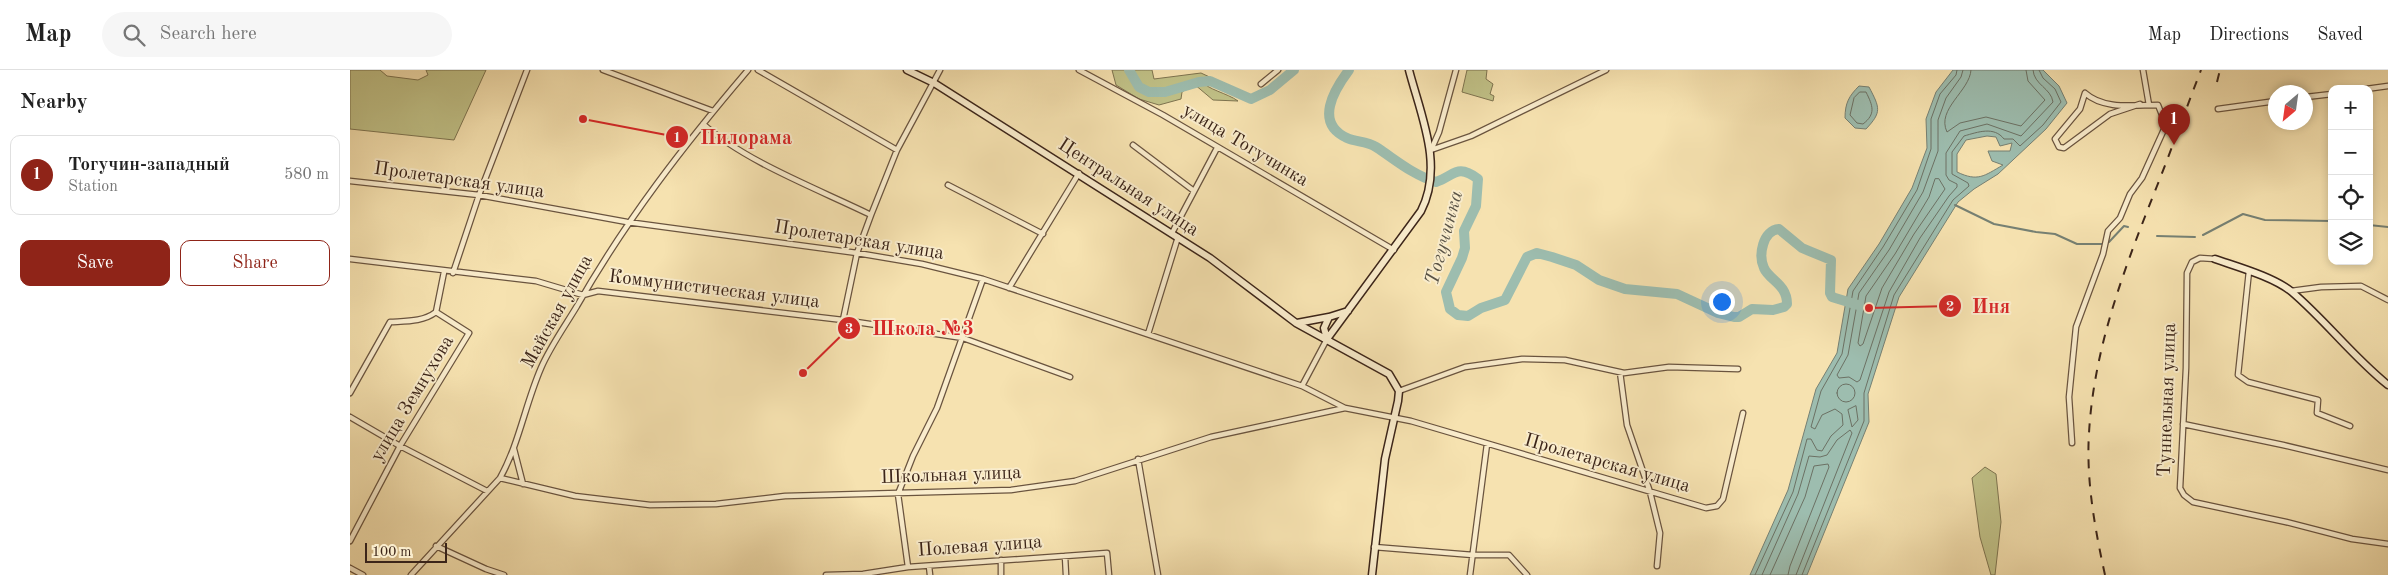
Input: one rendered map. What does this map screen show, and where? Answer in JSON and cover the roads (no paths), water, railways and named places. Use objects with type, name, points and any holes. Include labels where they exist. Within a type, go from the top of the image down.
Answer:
[{"type":"main road","name":"Центральная улица","points":[[907,70],[934,83],[1172,233],[1217,263],[1296,322],[1389,374],[1399,391]]},
{"type":"main road","points":[[1327,339],[1394,250],[1421,211],[1429,193],[1431,150],[1409,70]]},
{"type":"main road","points":[[2215,259],[2249,271],[2291,291],[2356,358],[2388,385]]},
{"type":"main road","points":[[1296,322],[1329,317],[1349,310]]},
{"type":"main road","points":[[1327,339],[1324,328],[1329,317]]},
{"type":"main road","points":[[1372,575],[1385,459],[1399,391]]},
{"type":"street","points":[[453,273],[479,195],[527,70]]},
{"type":"street","points":[[603,70],[713,111]]},
{"type":"street","name":"Майская улица","points":[[411,575],[500,478],[514,448],[541,368],[583,295],[628,222],[713,111],[748,70]]},
{"type":"street","points":[[758,70],[897,150]]},
{"type":"street","points":[[844,320],[857,253],[870,215],[897,150],[940,70]]},
{"type":"street","name":"улица Тогучинка","points":[[1079,70],[1163,115],[1394,250]]},
{"type":"street","points":[[1261,84],[1278,70]]},
{"type":"street","points":[[1431,150],[1439,132],[1456,70]]},
{"type":"street","points":[[1431,150],[1471,136],[1606,70]]},
{"type":"street","points":[[2143,70],[2149,105]]},
{"type":"street","points":[[2373,88],[2388,86]]},
{"type":"street","points":[[2072,443],[2069,397],[2076,327],[2108,231],[2120,218],[2135,186],[2142,178],[2166,125],[2161,108],[2158,105],[2140,104],[2106,104],[2093,100],[2085,93],[2080,109],[2057,135],[2056,143],[2064,148],[2110,114],[2140,104]]},
{"type":"street","points":[[2313,96],[2328,94]]},
{"type":"street","points":[[2218,110],[2268,103]]},
{"type":"street","points":[[703,124],[721,140],[746,154],[870,215]]},
{"type":"street","points":[[1133,145],[1194,191]]},
{"type":"street","points":[[1172,233],[1217,148]]},
{"type":"street","points":[[1010,288],[1079,173]]},
{"type":"street","name":"Пролетарская улица","points":[[350,181],[479,195],[628,222],[857,253],[922,264],[983,279],[1302,386],[1345,408]]},
{"type":"street","points":[[948,185],[1043,234]]},
{"type":"street","points":[[1148,334],[1178,238]]},
{"type":"street","name":"Туннельная улица","points":[[2215,259],[2200,258],[2192,262],[2187,273],[2184,424],[2180,488],[2184,495],[2193,502],[2286,522],[2352,539],[2388,544]]},
{"type":"street","name":"Коммунистическая улица","points":[[350,259],[444,272],[536,281],[583,295],[598,291],[844,320],[963,338],[1070,377]]},
{"type":"street","points":[[2249,271],[2238,375],[2248,382],[2318,400],[2317,413],[2350,426]]},
{"type":"street","points":[[350,393],[390,322],[423,318],[436,312],[444,284],[444,272]]},
{"type":"street","points":[[908,566],[898,494],[913,456],[937,408],[983,279]]},
{"type":"street","points":[[2291,291],[2321,287],[2361,286],[2388,300]]},
{"type":"street","name":"улица Земнухова","points":[[350,541],[400,446],[469,333],[436,312]]},
{"type":"street","points":[[1302,386],[1327,339]]},
{"type":"street","points":[[1399,391],[1465,367],[1522,359],[1565,360],[1620,372],[1669,367],[1738,369]]},
{"type":"street","points":[[1620,372],[1627,425],[1650,492],[1660,533],[1657,566]]},
{"type":"street","name":"Школьная улица","points":[[500,478],[575,496],[650,505],[716,504],[785,496],[1011,490],[1074,481],[1211,437],[1345,408],[1395,417]]},
{"type":"street","name":"Пролетарская улица","points":[[1395,417],[1706,508],[1717,506],[1722,499],[1743,413]]},
{"type":"street","points":[[350,417],[400,446],[487,491]]},
{"type":"street","points":[[2184,424],[2284,445],[2388,470]]},
{"type":"street","points":[[1470,575],[1487,444]]},
{"type":"street","points":[[514,448],[523,484]]},
{"type":"street","points":[[1138,459],[1158,575]]},
{"type":"street","points":[[436,546],[486,569],[504,575]]},
{"type":"street","points":[[1374,547],[1473,555],[1509,554],[1528,575]]},
{"type":"street","name":"Полевая улица","points":[[826,575],[863,575],[908,566],[1107,553],[1109,575]]},
{"type":"street","points":[[1065,556],[1066,575]]},
{"type":"street","points":[[1000,560],[1001,575]]},
{"type":"street","points":[[929,566],[930,575]]},
{"type":"street","points":[[350,568],[363,575]]},
{"type":"water","points":[[1953,70],[2043,70],[2059,86],[2067,103],[2046,129],[1998,174],[1958,202],[1899,297],[1868,394],[1869,422],[1807,575],[1750,575],[1788,490],[1816,389],[1837,353],[1848,289],[1879,244],[1912,188],[1927,148],[1926,119],[1936,92]],"holes":[[[1987,136],[1996,137],[2000,146],[2012,143],[2010,151],[1988,151],[1992,161],[2003,165],[1991,172],[1976,177],[1970,177],[1957,172],[1957,154],[1966,140]]]},
{"type":"water","points":[[1859,86],[1869,87],[1878,110],[1875,118],[1866,129],[1855,128],[1845,118],[1848,100]]},
{"type":"waterway","name":"Тогучинка","points":[[1129,70],[1139,87],[1149,92],[1165,92],[1199,82],[1210,81],[1251,99],[1270,90],[1294,70]]},
{"type":"waterway","name":"Тогучинка","points":[[1349,70],[1333,96],[1330,106],[1331,124],[1337,132],[1347,138],[1373,145],[1412,171],[1436,182],[1460,171],[1471,174],[1478,179],[1476,206],[1464,231],[1465,248],[1446,292],[1450,309],[1458,315],[1468,316],[1481,308],[1505,300],[1527,257],[1537,253],[1576,265],[1599,280],[1625,289],[1677,294],[1718,313],[1734,317],[1739,317],[1752,309],[1773,310],[1784,307],[1787,304],[1786,297],[1781,287],[1766,272],[1762,263],[1762,250],[1769,234],[1779,229],[1802,248],[1831,260],[1830,293],[1832,297],[1858,305]]},
{"type":"waterway","points":[[1955,205],[1994,224],[2055,234],[2077,244],[2102,244]]},
{"type":"waterway","points":[[2203,235],[2243,214],[2265,220],[2328,221]]},
{"type":"waterway","points":[[2373,225],[2388,227]]},
{"type":"waterway","points":[[2109,242],[2124,226],[2128,227]]},
{"type":"waterway","points":[[2157,236],[2195,237]]},
{"type":"railway","points":[[2105,575],[2090,487],[2088,451],[2097,369],[2104,338],[2123,277],[2201,70]]},
{"type":"railway","points":[[2217,82],[2220,70]]},
{"type":"place","name":"Пилорама","points":[[583,119]]},
{"type":"place","name":"Тогучин-западный","points":[[2174,145]]},
{"type":"place","name":"Иня","points":[[1869,308]]},
{"type":"place","name":"Школа №3","points":[[803,373]]}]
